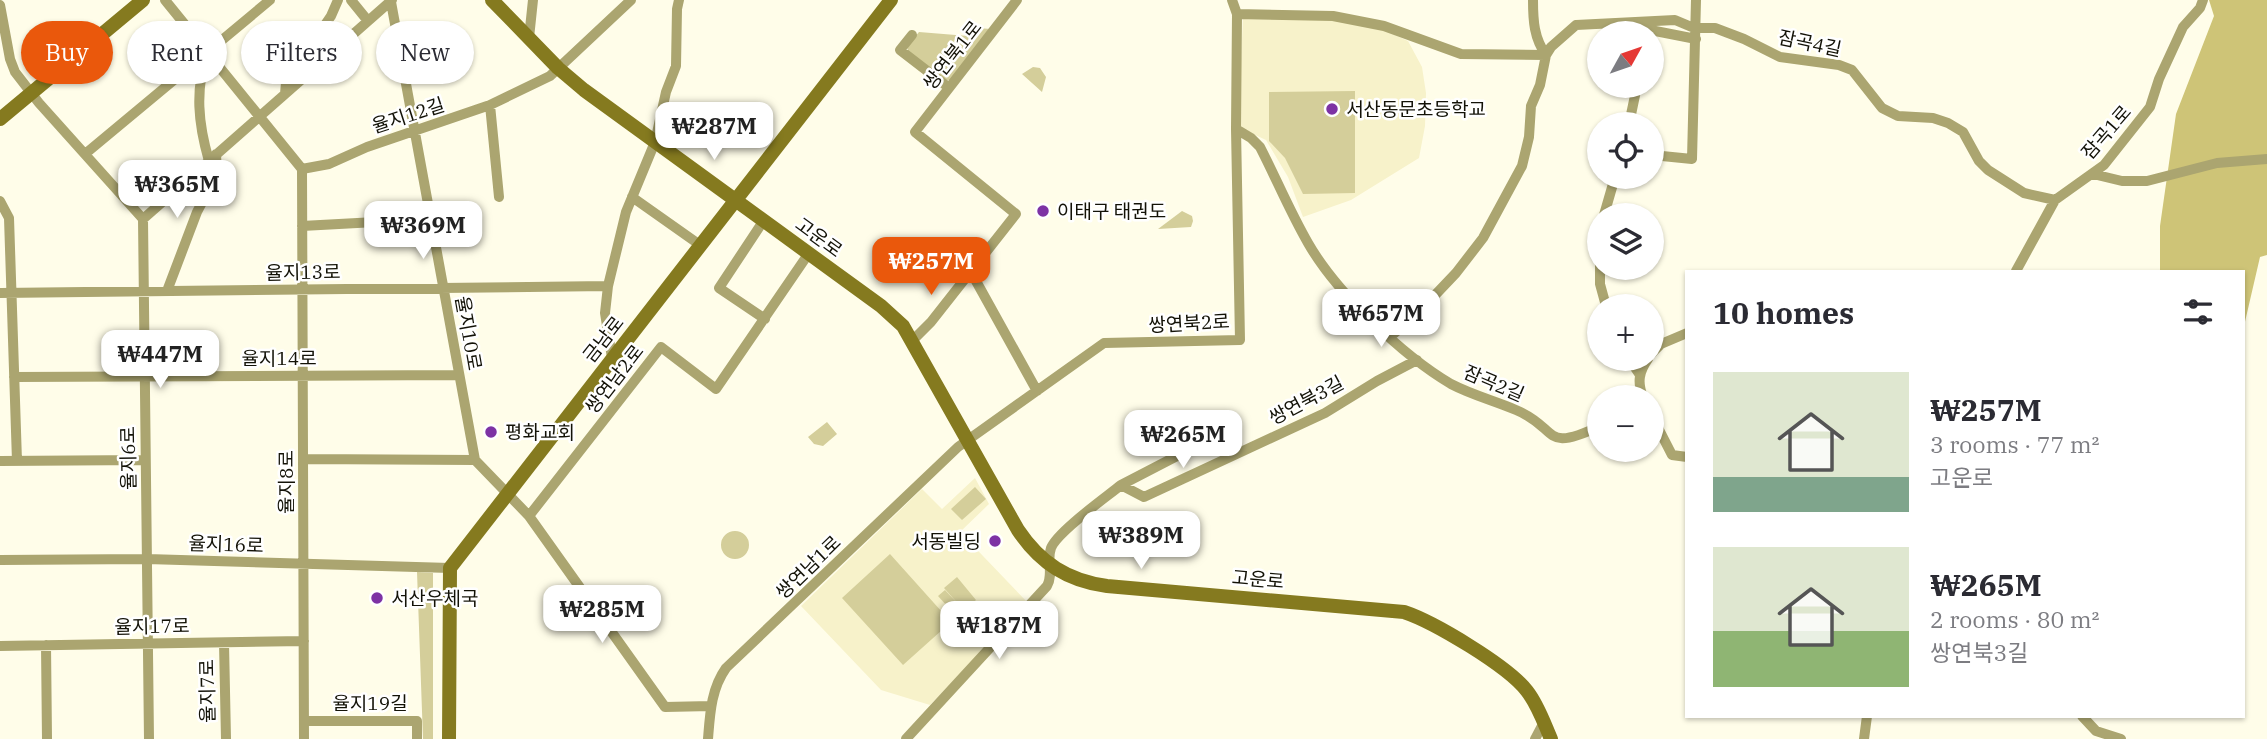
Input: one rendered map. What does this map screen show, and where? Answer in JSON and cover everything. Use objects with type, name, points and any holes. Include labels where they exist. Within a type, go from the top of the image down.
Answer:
[{"type":"street","points":[[0,119],[143,0]]},
{"type":"street","points":[[164,0],[181,21]]},
{"type":"street","points":[[227,35],[270,0]]},
{"type":"street","points":[[285,94],[287,71],[301,51],[316,38],[338,0]]},
{"type":"street","points":[[351,0],[368,21]]},
{"type":"street","name":"고운로","points":[[492,0],[558,68],[594,98],[893,316],[913,340],[1021,535],[1051,566],[1074,578],[1107,586],[1404,612],[1425,621],[1511,675],[1532,698],[1551,739]]},
{"type":"street","points":[[529,38],[533,0]]},
{"type":"street","points":[[612,358],[605,319],[608,286],[618,240],[654,142],[666,92],[677,62],[677,9],[680,0]]},
{"type":"street","name":"금남로","points":[[450,568],[891,0]]},
{"type":"street","name":"쌍연북1로","points":[[971,272],[1016,214],[915,132],[1017,0]]},
{"type":"street","name":"쌍연북2로","points":[[1037,391],[1104,343],[1240,340],[1237,14],[1232,0]]},
{"type":"street","points":[[1390,337],[1418,313],[1456,273],[1483,238],[1522,166],[1529,137],[1531,106],[1540,85],[1546,55],[1539,46],[1532,24],[1533,0]]},
{"type":"street","points":[[1664,157],[1692,159],[1696,0]]},
{"type":"street","name":"잠곡1로","points":[[2017,270],[2055,200],[2104,165],[2150,107],[2159,79],[2183,27],[2200,8],[2203,0]]},
{"type":"street","points":[[0,5],[12,68],[31,94],[143,219],[391,1]]},
{"type":"street","name":"율지10로","points":[[391,1],[475,460]]},
{"type":"street","name":"율지12길","points":[[302,169],[329,164],[367,147],[490,106],[536,83],[558,68],[625,2]]},
{"type":"street","points":[[1237,14],[1333,16],[1384,26],[1461,54],[1546,55]]},
{"type":"street","name":"잠곡4길","points":[[1664,23],[1675,20],[1696,33],[1715,29],[1744,39],[1780,57],[1839,65],[1852,70],[1882,108],[1898,116],[1933,118],[1948,122],[1963,132],[1979,161],[1988,170],[2024,193],[2055,200]]},
{"type":"street","name":"잠곡4길","points":[[1546,55],[1558,39],[1576,25],[1587,26]]},
{"type":"street","points":[[912,35],[900,50],[948,87]]},
{"type":"street","points":[[227,76],[302,169]]},
{"type":"street","points":[[85,154],[169,84]]},
{"type":"street","points":[[167,291],[197,212],[218,174],[199,127],[200,84]]},
{"type":"street","points":[[490,106],[499,197]]},
{"type":"street","name":"잠곡2길","points":[[1236,129],[1251,138],[1259,147],[1308,243],[1332,276],[1390,337],[1452,384],[1518,411],[1551,436],[1563,440],[1587,432]]},
{"type":"street","points":[[2093,174],[2122,181],[2147,181],[2217,163],[2267,159]]},
{"type":"street","name":"율지8로","points":[[302,169],[304,739]]},
{"type":"street","points":[[632,197],[700,245]]},
{"type":"street","points":[[0,201],[9,218],[17,461]]},
{"type":"street","name":"율지6로","points":[[143,219],[149,739]]},
{"type":"street","points":[[302,226],[430,219]]},
{"type":"street","points":[[764,220],[719,288],[765,319]]},
{"type":"street","name":"쌍연남2로","points":[[529,516],[661,347],[716,389],[809,253]]},
{"type":"street","points":[[913,340],[971,272],[1037,391]]},
{"type":"street","name":"율지13로","points":[[0,293],[608,286]]},
{"type":"street","points":[[1664,343],[1685,334]]},
{"type":"street","name":"쌍연북3길","points":[[1121,485],[1144,497],[1325,413],[1417,360]]},
{"type":"street","points":[[1637,371],[1640,375]]},
{"type":"street","points":[[1640,385],[1642,371]]},
{"type":"street","name":"율지14로","points":[[14,377],[459,375]]},
{"type":"street","name":"쌍연남1로","points":[[708,739],[711,706],[720,677],[726,668],[967,439],[1037,391]]},
{"type":"street","points":[[905,739],[1045,588],[1051,578],[1050,551],[1058,537],[1121,485],[1231,428]]},
{"type":"street","points":[[1664,439],[1672,454],[1685,457]]},
{"type":"street","points":[[303,459],[475,460],[529,516],[665,707],[711,706]]},
{"type":"street","points":[[0,461],[145,460]]},
{"type":"street","name":"율지16로","points":[[0,560],[146,559],[450,568]]},
{"type":"street","points":[[449,739],[450,568]]},
{"type":"street","name":"율지17로","points":[[0,646],[304,641]]},
{"type":"street","name":"율지7로","points":[[224,643],[226,739]]},
{"type":"street","points":[[46,645],[47,739]]},
{"type":"street","points":[[1864,739],[1867,718]]},
{"type":"street","points":[[2084,718],[2096,731],[2120,739]]},
{"type":"street","name":"율지19길","points":[[304,721],[418,721],[418,739]]},
{"type":"street","points":[[1535,739],[1544,722]]},
{"type":"shaded area","points":[[2209,0],[2267,0],[2267,255],[2260,257],[2245,322],[2245,270],[2160,270],[2160,226],[2176,114],[2214,16]]},
{"type":"shaded area","name":"서산동문초등학교","points":[[1243,17],[1330,18],[1382,29],[1408,41],[1422,67],[1426,93],[1425,126],[1419,158],[1351,200],[1303,217],[1288,177],[1266,140],[1238,127]]},
{"type":"shaded area","points":[[969,29],[991,29],[951,80],[944,80],[908,52],[907,46],[919,32],[968,36]]},
{"type":"shaded area","points":[[1033,67],[1040,68],[1046,77],[1042,92],[1022,74]]},
{"type":"shaded area","points":[[1355,91],[1355,193],[1303,194],[1285,158],[1269,141],[1269,92]]},
{"type":"shaded area","points":[[1182,211],[1192,216],[1191,227],[1158,229]]},
{"type":"shaded area","points":[[827,422],[837,434],[823,446],[814,444],[808,437]]},
{"type":"shaded area","points":[[975,478],[989,504],[960,532],[1028,603],[930,705],[881,690],[801,606],[922,489],[942,509]]},
{"type":"shaded area","points":[[975,487],[986,499],[962,520],[951,509]]},
{"type":"shaded area","points":[[735,531],[745,535],[749,545],[745,555],[735,559],[725,555],[721,545],[725,535]]},
{"type":"shaded area","points":[[890,554],[951,622],[903,665],[842,598]]},
{"type":"shaded area","points":[[417,572],[433,573],[433,739],[423,739]]},
{"type":"shaded area","points":[[957,577],[976,600],[957,617],[938,596],[945,590],[960,606],[944,588]]},
{"type":"place","name":"서산동문초등학교","points":[[1332,109]]},
{"type":"place","name":"이태구 태권도","points":[[1043,211]]},
{"type":"place","name":"평화교회","points":[[491,432]]},
{"type":"place","name":"서동빌딩","points":[[995,541]]},
{"type":"place","name":"서산우체국","points":[[377,598]]}]
